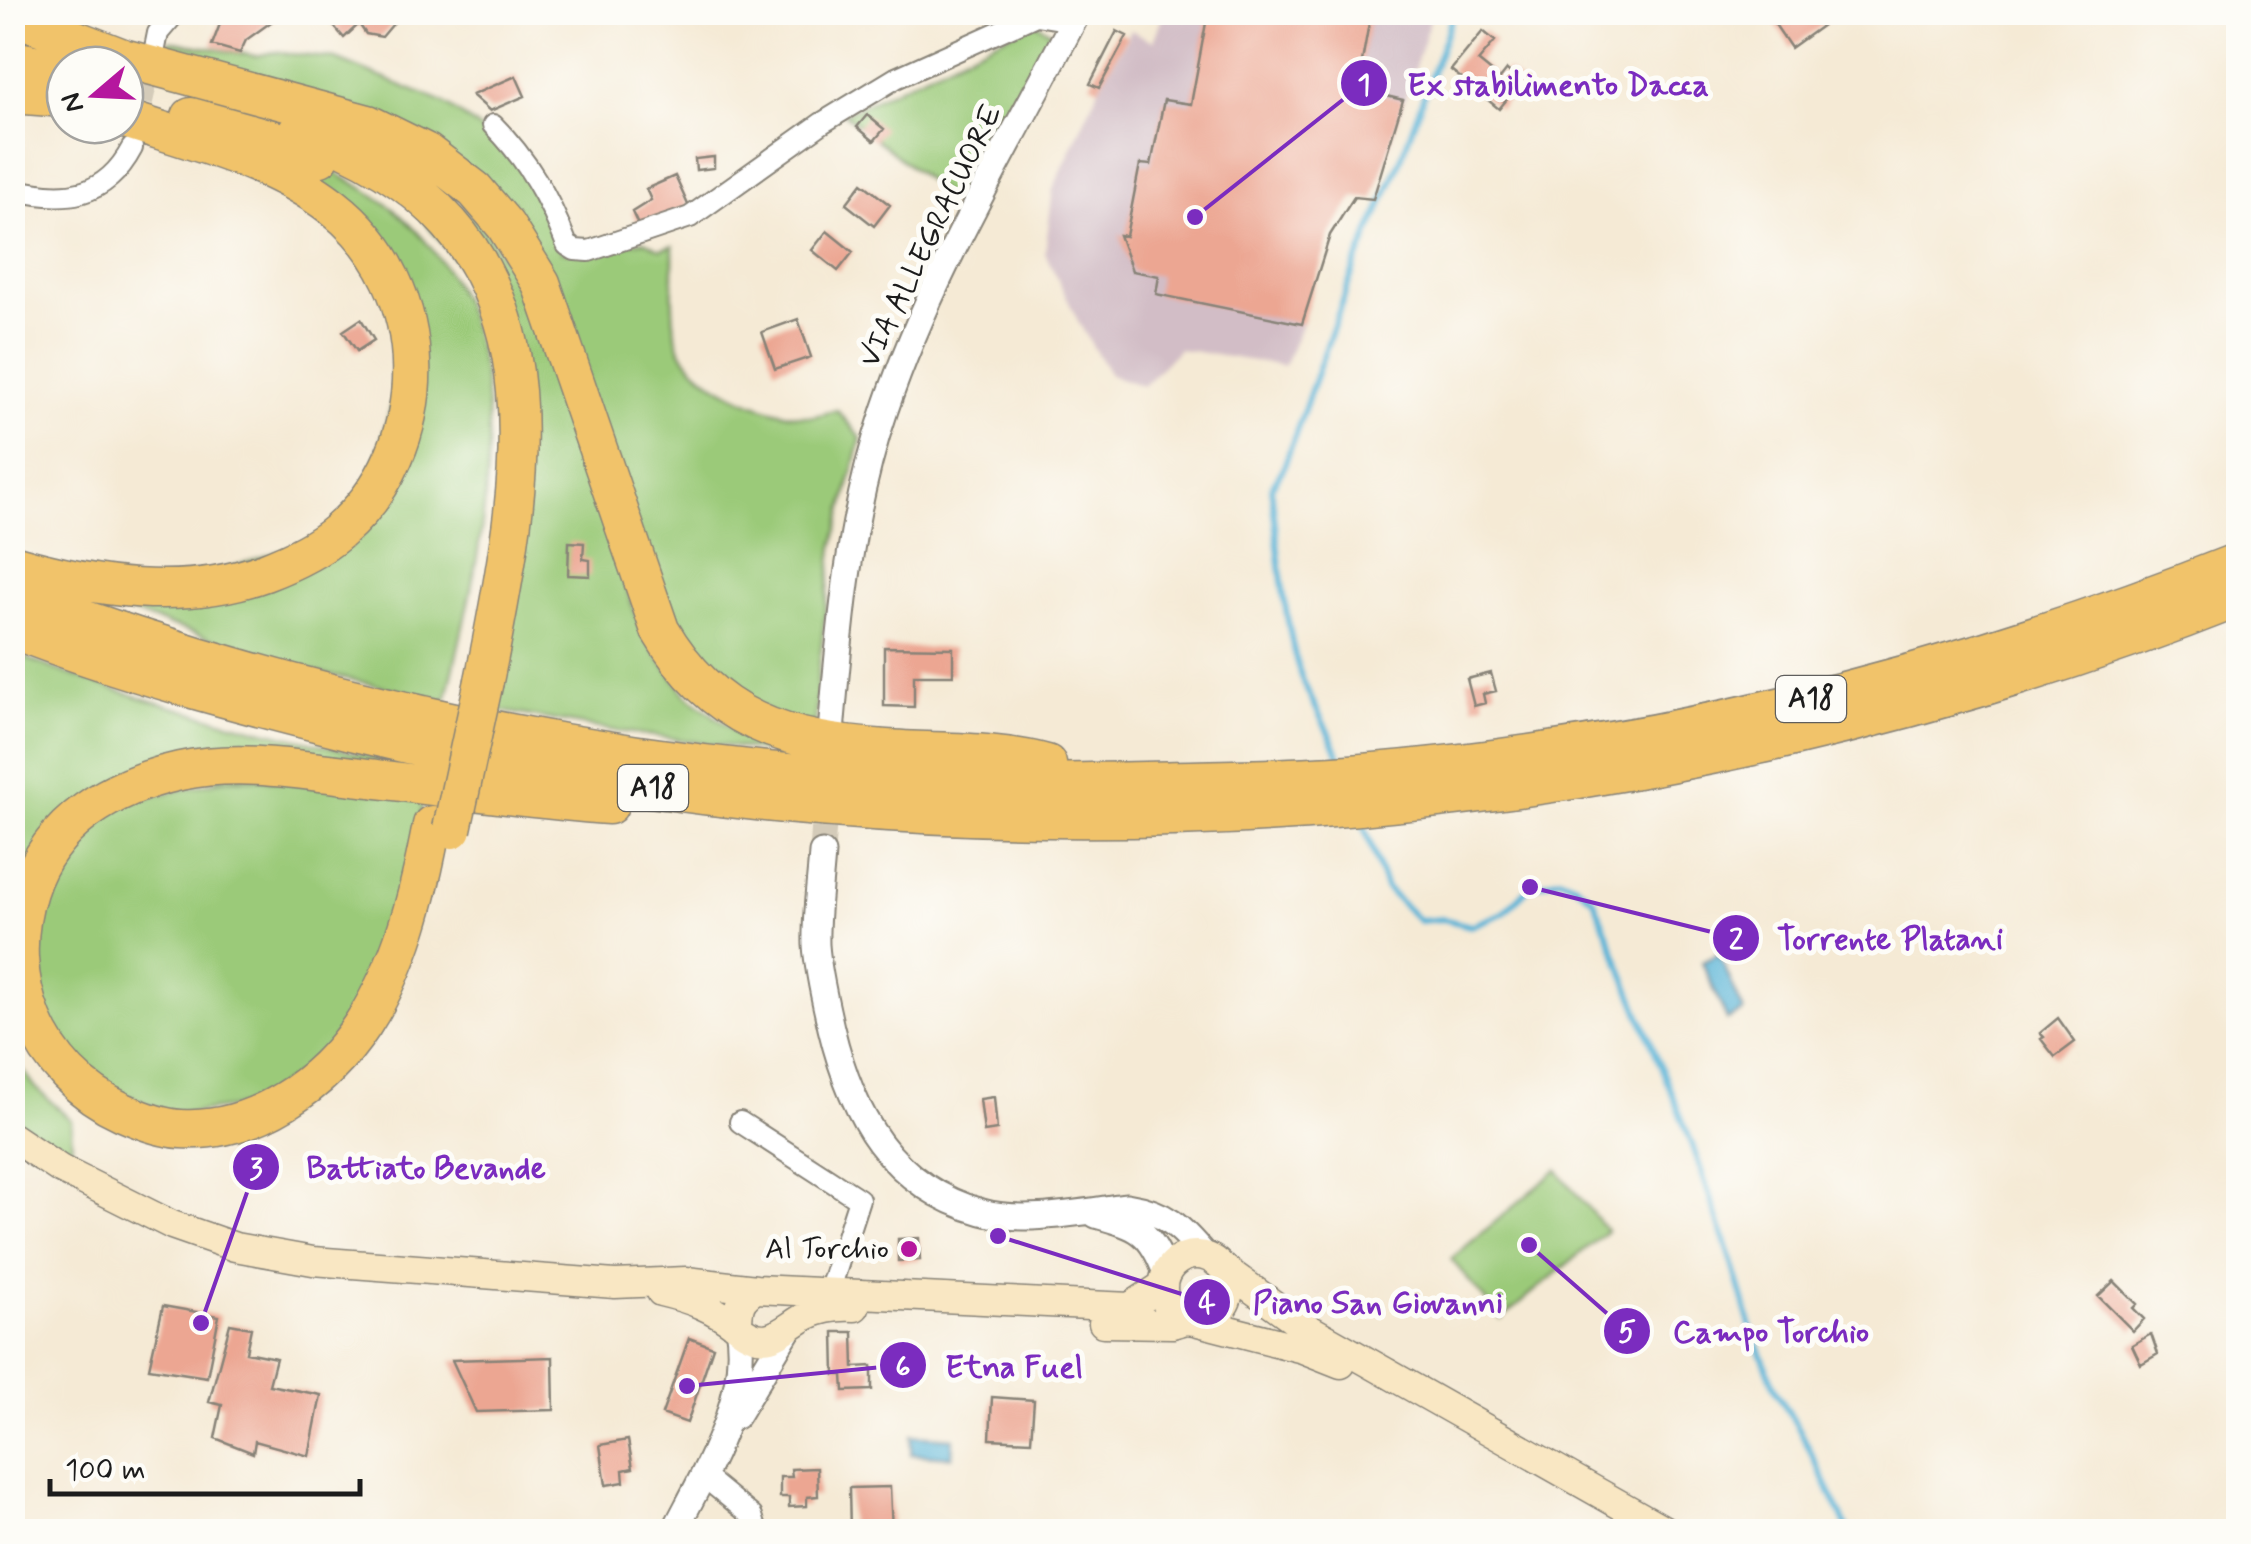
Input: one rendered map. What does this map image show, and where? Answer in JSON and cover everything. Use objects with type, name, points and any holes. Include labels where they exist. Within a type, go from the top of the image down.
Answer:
[{"type":"highway","points":[[61,12],[92,26],[114,45]]},
{"type":"highway","points":[[12,15],[88,45]]},
{"type":"highway","points":[[145,66],[319,110],[394,135],[456,172],[490,206],[541,283],[660,630],[682,664],[719,701],[745,718],[784,732],[886,750],[962,751],[1030,759],[1112,781]]},
{"type":"highway","points":[[12,1030],[26,1056],[61,1098],[108,1128],[132,1138],[168,1145],[232,1144],[282,1126],[328,1095],[366,1058],[381,1036],[396,1011],[423,945],[442,827],[474,680],[504,582],[519,454],[518,395],[493,294],[462,236],[434,204],[401,178],[342,144],[222,102],[145,68]]},
{"type":"highway","points":[[222,102],[332,123],[382,142],[435,170],[484,215],[512,252],[542,316],[652,634],[675,669],[707,701],[742,726],[781,743],[845,756],[960,764],[1007,758]]},
{"type":"highway","points":[[145,108],[282,142],[355,173],[419,218],[466,281],[482,320],[494,367],[500,429],[474,680]]},
{"type":"highway","points":[[12,564],[75,580],[156,590],[213,585],[263,573],[321,545],[351,520],[388,470],[406,424],[412,360],[406,319],[392,282],[361,235],[335,208],[285,177],[145,139]]},
{"type":"highway","name":"A18","points":[[1370,789],[1460,764],[1650,734],[1804,701],[2052,630],[2238,562]]},
{"type":"highway","name":"A18","points":[[12,594],[130,636],[294,684],[565,743],[720,765],[858,778],[972,783],[1112,781],[1310,794]]},
{"type":"highway","name":"A18","points":[[12,629],[208,694],[490,762],[784,805],[960,815],[1140,818],[1370,789],[1551,785],[1730,752],[2063,662],[2238,598]]},
{"type":"highway","points":[[442,827],[408,924],[374,1004],[333,1062],[274,1108],[229,1124],[202,1128],[159,1126],[136,1118],[94,1096],[74,1080],[44,1045],[31,1020],[17,952],[23,907],[40,859],[56,836],[80,814],[143,782],[183,770],[280,767],[562,801],[890,824],[960,815]]},
{"type":"main road","points":[[12,1137],[60,1169],[172,1226],[235,1247],[313,1261],[615,1284],[686,1282],[756,1289],[1130,1307],[1183,1257],[1214,1261],[1299,1323],[1668,1532]]},
{"type":"main road","points":[[615,1284],[692,1300],[720,1313],[751,1338],[764,1340],[788,1330],[806,1316],[842,1306],[1128,1325],[1192,1321],[1220,1312],[1227,1302],[1230,1290],[1214,1261]]},
{"type":"main road","points":[[1164,1279],[1168,1307],[1192,1321],[1303,1348],[1431,1400]]},
{"type":"main road","points":[[738,1328],[738,1307],[744,1296],[756,1289]]},
{"type":"street","points":[[145,49],[176,12]]},
{"type":"street","points":[[493,124],[539,181],[567,244],[574,250],[589,251],[690,217],[822,123],[896,78],[1036,14],[1075,17]]},
{"type":"street","name":"VIA ALLEGRACUORE","points":[[831,733],[851,554],[883,414],[928,300],[1075,17]]},
{"type":"street","points":[[12,189],[54,196],[86,192],[113,176],[124,145]]},
{"type":"street","points":[[822,853],[816,944],[823,992],[854,1100],[888,1157],[946,1198],[985,1214],[1033,1216],[1127,1206],[1142,1208],[1175,1222],[1214,1261]]},
{"type":"street","points":[[740,1122],[859,1199],[829,1292]]},
{"type":"street","points":[[1081,1212],[1144,1232],[1152,1239],[1164,1279]]},
{"type":"street","points":[[674,1532],[707,1464],[736,1390],[743,1355],[738,1328]]},
{"type":"street","points":[[707,1464],[788,1330]]},
{"type":"street","points":[[707,1464],[752,1516],[757,1532]]},
{"type":"shaded area","points":[[1164,13],[1432,13],[1373,199],[1354,197],[1330,235],[1302,324],[1284,366],[1179,349],[1143,386],[1110,375],[1045,253],[1053,189],[1099,88],[1131,30],[1153,41]]},
{"type":"green space","points":[[1034,22],[1051,32],[960,206],[844,114]]},
{"type":"green space","points":[[169,41],[256,56],[274,52],[336,59],[442,102],[506,147],[533,185],[562,252],[644,241],[660,249],[673,246],[677,340],[697,370],[734,395],[777,411],[814,416],[837,410],[861,438],[833,548],[815,732],[790,728],[690,656],[486,187],[166,53]]},
{"type":"green space","points":[[364,145],[423,176],[446,193],[467,211],[502,256],[532,315],[643,636],[686,695],[741,736],[764,745],[763,751],[485,708],[514,334]]},
{"type":"green space","points":[[330,170],[392,208],[443,265],[470,321],[485,382],[488,446],[484,512],[446,701],[308,670],[93,600],[134,599],[357,526],[414,327],[305,182]]},
{"type":"green space","points":[[13,653],[186,711],[483,783],[126,777],[13,907]]},
{"type":"green space","points":[[238,777],[424,797],[410,877],[394,940],[322,1058],[250,1105],[174,1115],[96,1083],[46,1020],[30,942],[42,878],[117,804]]},
{"type":"green space","points":[[12,1055],[36,1088],[71,1120],[72,1160],[13,1117]]},
{"type":"green space","points":[[1557,1170],[1607,1231],[1501,1319],[1451,1259]]},
{"type":"water","points":[[1719,954],[1744,1012],[1727,1020],[1702,962]]},
{"type":"water","points":[[912,1435],[953,1438],[952,1457],[911,1454]]},
{"type":"building","points":[[229,12],[285,12],[246,40],[240,53],[212,45],[223,16]]},
{"type":"building","points":[[322,12],[403,12],[382,37],[366,34],[359,24],[344,38]]},
{"type":"building","points":[[1208,12],[1371,12],[1357,89],[1403,100],[1373,199],[1354,197],[1330,235],[1302,324],[1156,294],[1159,276],[1132,271],[1119,235],[1126,236],[1140,164],[1151,165],[1164,100],[1191,104]]},
{"type":"building","points":[[1788,12],[1824,12],[1830,20],[1791,48],[1774,23]]},
{"type":"building","points":[[1117,31],[1127,36],[1099,88],[1090,84]]},
{"type":"building","points":[[1483,31],[1495,41],[1478,61],[1500,79],[1507,70],[1521,82],[1499,109],[1451,70]]},
{"type":"building","points":[[516,76],[525,96],[490,111],[472,95]]},
{"type":"building","points":[[867,115],[884,129],[874,141],[857,127]]},
{"type":"building","points":[[714,157],[714,168],[696,170],[695,159]]},
{"type":"building","points":[[675,176],[689,207],[639,227],[632,212],[651,200],[646,189]]},
{"type":"building","points":[[862,183],[890,205],[874,226],[846,204]]},
{"type":"building","points":[[827,231],[853,252],[838,271],[812,250]]},
{"type":"building","points":[[361,319],[374,340],[357,351],[343,331]]},
{"type":"building","points":[[798,319],[811,357],[775,369],[762,332]]},
{"type":"building","points":[[569,542],[584,543],[583,559],[590,560],[590,576],[568,575]]},
{"type":"building","points":[[884,647],[953,648],[953,675],[914,675],[914,707],[884,706]]},
{"type":"building","points":[[1491,673],[1496,691],[1483,694],[1485,703],[1474,706],[1467,679]]},
{"type":"building","points":[[2058,1018],[2075,1042],[2055,1057],[2040,1033]]},
{"type":"building","points":[[994,1097],[997,1130],[984,1132],[980,1099]]},
{"type":"building","name":"Al Torchio","points":[[919,1238],[920,1260],[898,1261],[898,1239]]},
{"type":"building","points":[[2114,1281],[2137,1304],[2133,1308],[2144,1319],[2133,1331],[2098,1296]]},
{"type":"building","points":[[163,1306],[219,1316],[207,1377],[149,1368]]},
{"type":"building","points":[[230,1324],[251,1328],[246,1352],[276,1358],[269,1385],[321,1395],[309,1456],[255,1441],[253,1453],[215,1438],[222,1405],[209,1402]]},
{"type":"building","points":[[834,1332],[853,1332],[854,1367],[872,1366],[872,1390],[844,1391],[843,1375],[835,1375]]},
{"type":"building","points":[[2151,1334],[2158,1354],[2141,1364],[2132,1345]]},
{"type":"building","points":[[689,1338],[713,1347],[687,1423],[662,1414]]},
{"type":"building","points":[[553,1357],[554,1410],[476,1412],[452,1360]]},
{"type":"building","points":[[992,1397],[1034,1400],[1031,1441],[990,1439]]},
{"type":"building","points":[[628,1440],[633,1468],[623,1470],[624,1482],[606,1485],[600,1445]]},
{"type":"building","points":[[817,1468],[818,1496],[807,1497],[807,1506],[789,1507],[789,1497],[780,1497],[780,1477],[792,1477],[791,1469]]},
{"type":"building","points":[[890,1487],[892,1532],[850,1532],[849,1488]]},
{"type":"waterway","points":[[1341,761],[1295,656],[1271,488],[1283,469],[1355,266],[1398,167],[1454,12]]},
{"type":"waterway","points":[[1360,815],[1386,888],[1419,921],[1443,919],[1471,926],[1503,913],[1530,887],[1559,878],[1576,885],[1594,900],[1692,1144],[1753,1333],[1776,1391],[1804,1438],[1849,1532]]},
{"type":"tunnel","points":[[145,93],[153,58]]},
{"type":"tunnel","points":[[822,853],[826,793]]},
{"type":"place","name":"Ex stabilimento Dacca","points":[[1195,217]]},
{"type":"place","name":"Torrente Platani","points":[[1530,887]]},
{"type":"place","name":"Piano San Giovanni","points":[[998,1236]]},
{"type":"place","name":"Campo Torchio","points":[[1529,1245]]},
{"type":"place","name":"Al Torchio","points":[[909,1249]]},
{"type":"place","name":"Battiato Bevande","points":[[201,1323]]},
{"type":"place","name":"Etna Fuel","points":[[687,1386]]}]
